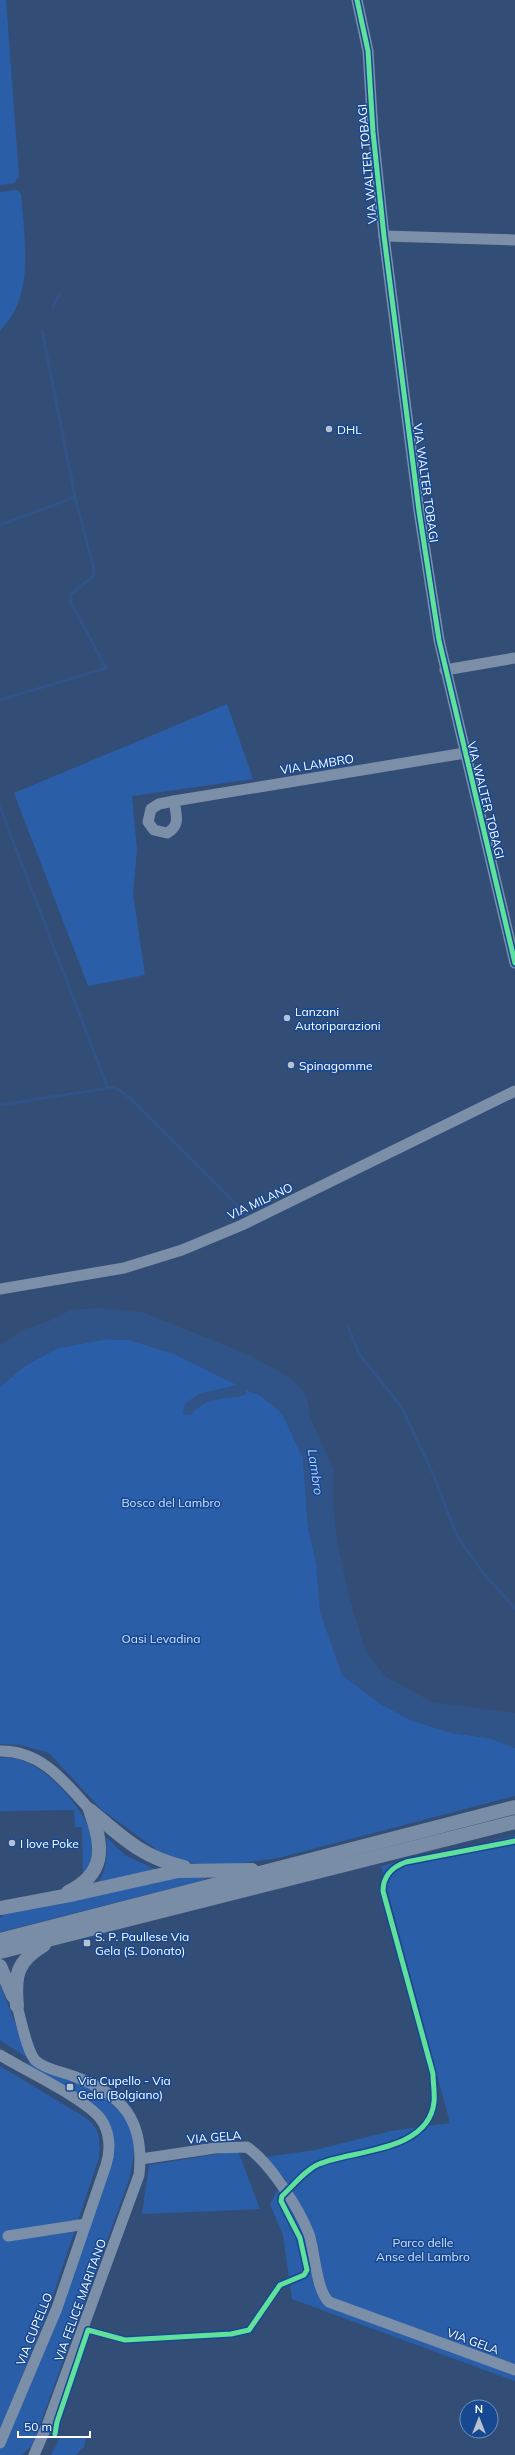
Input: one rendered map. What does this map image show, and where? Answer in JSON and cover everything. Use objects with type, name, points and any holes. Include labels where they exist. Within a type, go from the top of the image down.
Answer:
[{"type":"main road","points":[[0,1940],[515,1807]]},
{"type":"main road","points":[[90,1810],[128,1844],[145,1854],[163,1863],[194,1870]]},
{"type":"main road","points":[[52,1898],[78,1887],[90,1876],[96,1866],[100,1840],[90,1810]]},
{"type":"main road","points":[[0,1952],[515,1822]]},
{"type":"main road","points":[[0,1908],[152,1876],[194,1870],[272,1870]]},
{"type":"main road","points":[[17,2006],[15,1987],[22,1963],[27,1956],[55,1938]]},
{"type":"main road","points":[[0,1966],[17,2006]]},
{"type":"street","name":"VIA WALTER TOBAGI","points":[[357,0],[368,51],[373,132],[384,236],[420,511],[445,670],[515,963]]},
{"type":"street","points":[[384,236],[515,240]]},
{"type":"street","points":[[445,670],[515,658]]},
{"type":"street","name":"VIA LAMBRO","points":[[174,801],[465,753]]},
{"type":"street","name":"VIA MILANO","points":[[0,1289],[124,1268],[182,1250],[242,1225],[515,1091]]},
{"type":"street","points":[[0,1751],[24,1754],[44,1764],[63,1780],[90,1810]]},
{"type":"street","points":[[17,2006],[30,2051],[36,2061],[74,2076],[108,2093],[128,2111],[138,2133],[141,2159]]},
{"type":"street","name":"VIA CUPELLO","points":[[0,2055],[90,2109],[100,2118],[107,2134],[108,2158],[57,2308],[0,2443]]},
{"type":"street","name":"VIA GELA","points":[[141,2159],[215,2148],[247,2147],[256,2155],[293,2203],[309,2235],[321,2287],[325,2298],[329,2302],[515,2370]]},
{"type":"street","name":"VIA FELICE MARITANO","points":[[28,2455],[35,2451],[48,2423],[139,2175],[141,2159]]},
{"type":"street","points":[[8,2236],[86,2224]]},
{"type":"green space","points":[[0,0],[6,0],[19,177],[14,183],[2,185],[0,185]]},
{"type":"green space","points":[[17,190],[21,194],[24,230],[25,266],[23,284],[19,300],[11,316],[0,331],[0,192]]},
{"type":"green space","points":[[227,704],[253,779],[132,796],[137,849],[133,894],[145,975],[88,986],[14,793]]},
{"type":"green space","name":"Oasi Levadina","points":[[108,1339],[129,1340],[172,1353],[261,1396],[282,1413],[303,1458],[308,1527],[342,1675],[451,1733],[489,1738],[515,1748],[515,1796],[278,1858],[221,1866],[172,1861],[101,1809],[49,1753],[21,1745],[0,1744],[0,1387],[23,1367],[57,1348]]},
{"type":"green space","points":[[0,1758],[13,1758],[28,1763],[54,1781],[76,1806],[85,1820],[91,1834],[94,1848],[93,1860],[83,1876],[82,1827],[75,1827],[74,1810],[0,1811]]},
{"type":"green space","name":"Parco delle Anse del Lambro","points":[[515,1836],[515,2381],[292,2299],[283,2235],[270,2204],[282,2182],[287,2181],[266,2157],[315,2150],[391,2131],[450,2123],[381,1866]]},
{"type":"green space","points":[[106,1837],[125,1855],[161,1872],[95,1887],[106,1864]]},
{"type":"green space","points":[[185,1876],[207,1877],[204,1880],[0,1932],[0,1918],[6,1913]]},
{"type":"green space","points":[[0,1984],[29,2059],[0,2040]]},
{"type":"green space","points":[[33,2061],[92,2089],[118,2109],[127,2122],[133,2137],[134,2153],[129,2180],[32,2446],[21,2455],[0,2455],[0,2449],[5,2443],[109,2171],[108,2129],[26,2064]]},
{"type":"green space","points":[[0,2066],[91,2122],[97,2131],[100,2146],[99,2158],[46,2316],[0,2430]]},
{"type":"green space","points":[[238,2151],[260,2209],[142,2214],[149,2165]]},
{"type":"green space","points":[[61,2436],[86,2438],[84,2447],[76,2455],[51,2455]]},
{"type":"water","name":"Lambro","points":[[98,1308],[142,1312],[249,1355],[291,1378],[306,1394],[311,1419],[334,1470],[333,1501],[337,1540],[349,1596],[365,1650],[385,1676],[432,1702],[515,1713],[515,1748],[489,1738],[451,1733],[410,1720],[380,1704],[342,1675],[320,1612],[316,1563],[308,1527],[303,1458],[282,1413],[261,1396],[246,1390],[246,1394],[241,1396],[212,1401],[199,1407],[191,1415],[183,1414],[185,1404],[198,1394],[237,1385],[172,1353],[129,1340],[108,1339],[57,1348],[23,1367],[0,1387],[0,1345],[25,1329],[49,1321],[71,1310]]},
{"type":"waterway","points":[[53,307],[60,293]]},
{"type":"waterway","points":[[0,700],[106,668],[70,601],[71,594],[94,576],[93,565],[75,497],[42,331]]},
{"type":"waterway","points":[[0,525],[75,497]]},
{"type":"waterway","points":[[0,807],[107,1086]]},
{"type":"waterway","points":[[0,1105],[115,1087],[130,1098],[247,1215]]},
{"type":"waterway","points":[[348,1326],[359,1354],[402,1408],[433,1474],[457,1536],[484,1574],[515,1608]]},
{"type":"cycle path","points":[[357,0],[368,51],[373,132],[384,236],[419,511],[439,640],[515,963]]},
{"type":"cycle path","points":[[55,2434],[57,2422],[88,2330],[125,2340],[231,2334],[249,2330],[280,2285],[304,2275],[307,2270],[300,2238],[281,2201],[282,2196],[304,2174],[319,2164],[333,2159],[387,2146],[404,2140],[419,2131],[429,2118],[434,2102],[433,2074],[383,1891],[383,1886],[389,1873],[396,1867],[406,1862],[515,1841]]},
{"type":"place","name":"DHL","points":[[329,429]]},
{"type":"place","name":"Lanzani Autoriparazioni","points":[[287,1018]]},
{"type":"place","name":"Spinagomme","points":[[291,1065]]},
{"type":"place","name":"I love Poke","points":[[12,1843]]},
{"type":"place","name":"S. P. Paullese Via Gela (S. Donato)","points":[[87,1943]]},
{"type":"place","name":"Via Cupello - Via Gela (Bolgiano)","points":[[70,2087]]},
{"type":"park label","name":"Bosco del Lambro","points":[[171,1502]]}]
